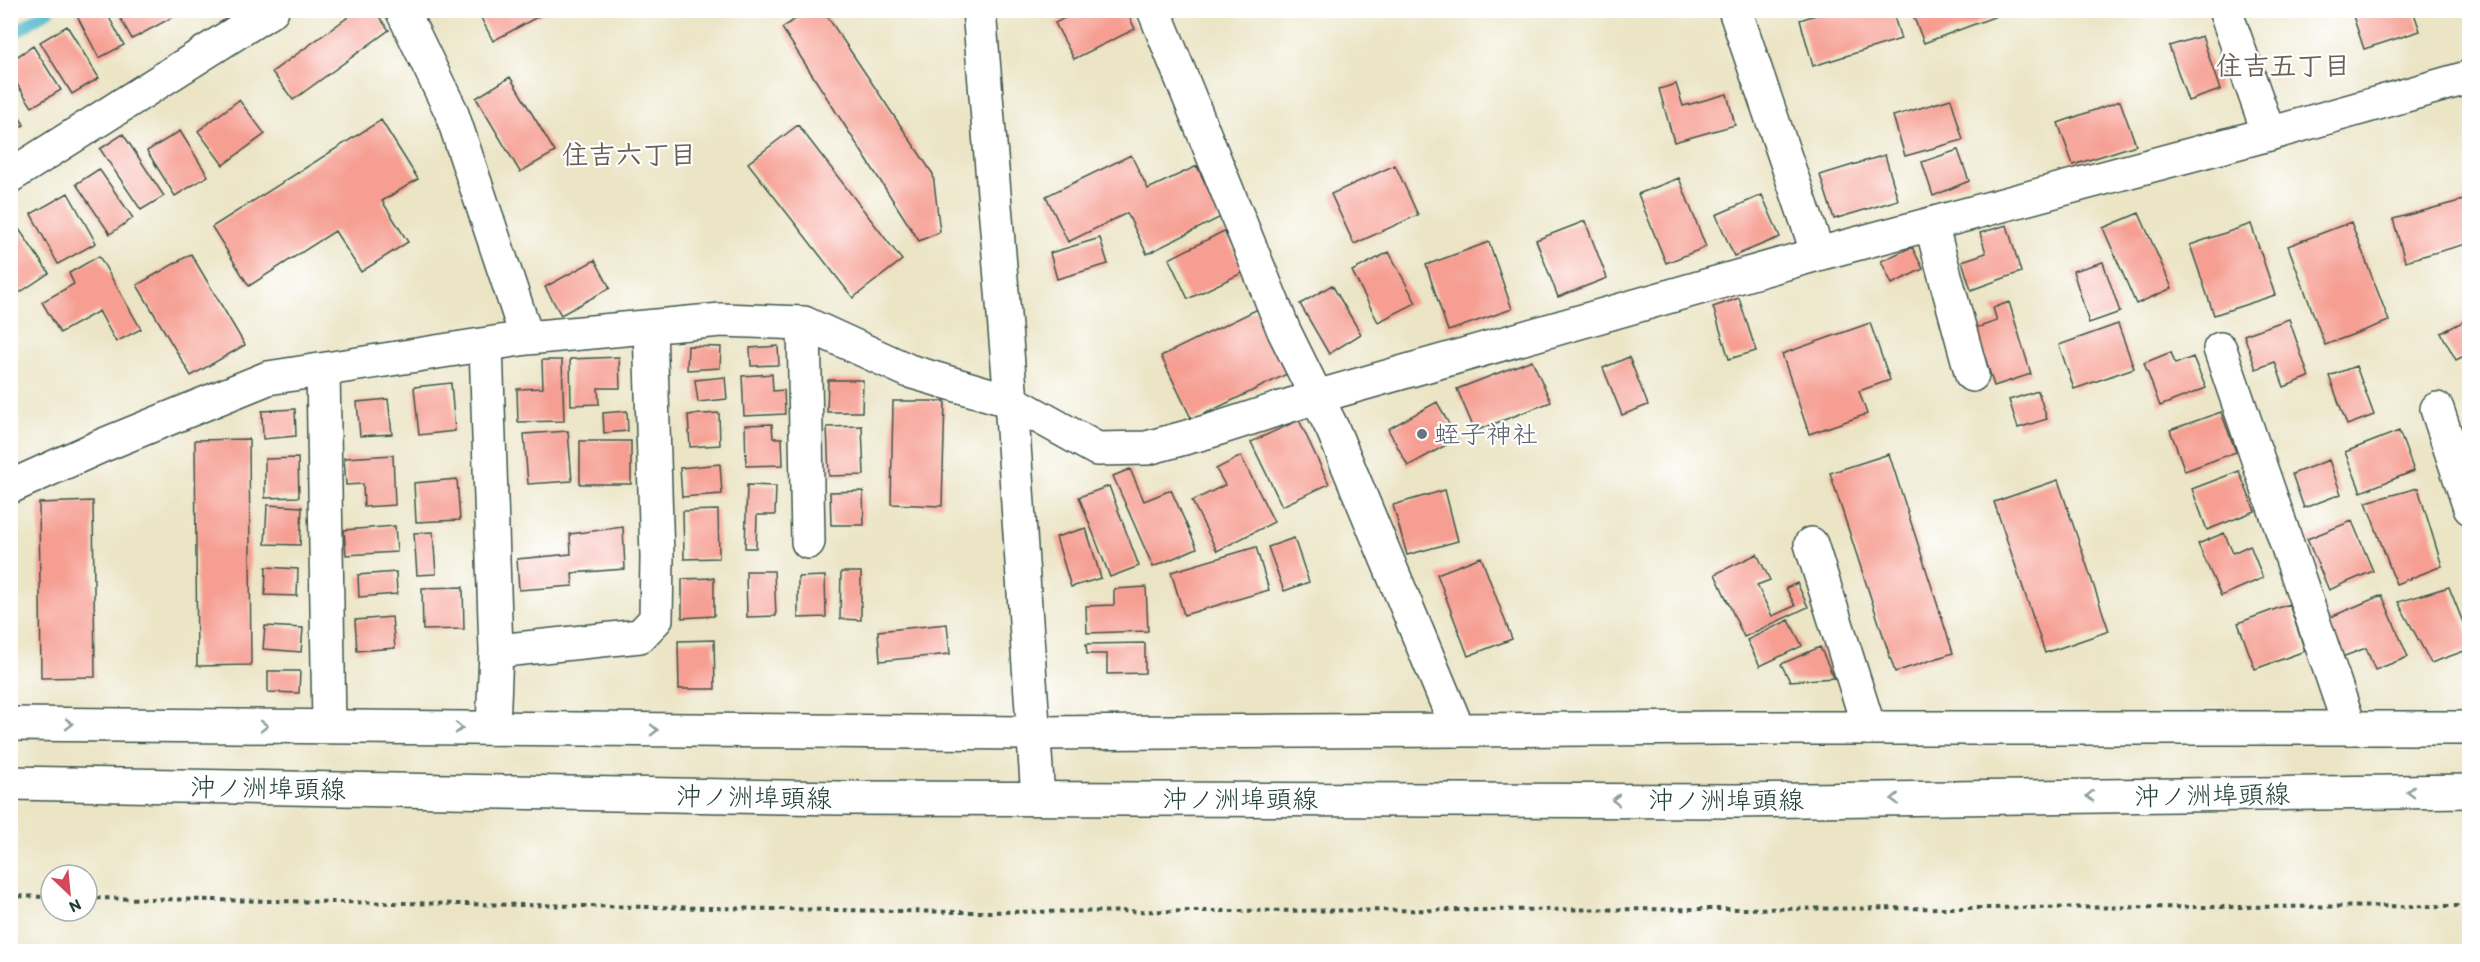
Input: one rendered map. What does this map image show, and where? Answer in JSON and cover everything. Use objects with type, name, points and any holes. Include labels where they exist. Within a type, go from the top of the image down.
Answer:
[{"type":"street","points":[[10,176],[272,10]]},
{"type":"street","points":[[402,10],[451,111],[527,338]]},
{"type":"street","points":[[979,10],[1011,401],[1038,798]]},
{"type":"street","points":[[1154,10],[1284,330],[1333,430],[1458,730]]},
{"type":"street","points":[[1736,10],[1818,254]]},
{"type":"street","points":[[2224,10],[2269,134]]},
{"type":"street","points":[[10,487],[101,446],[268,378],[527,338],[722,320],[804,323],[909,371],[1011,401],[1097,449],[1147,448],[1210,431],[1316,397],[1818,254],[2269,134],[2469,77]]},
{"type":"street","points":[[1931,224],[1972,375]]},
{"type":"street","points":[[804,323],[808,542]]},
{"type":"street","points":[[496,651],[640,636],[656,619],[657,557],[650,327]]},
{"type":"street","points":[[486,345],[496,651],[493,728]]},
{"type":"street","points":[[2220,350],[2350,728]]},
{"type":"street","points":[[323,370],[329,726]]},
{"type":"street","points":[[2437,409],[2469,508]]},
{"type":"street","points":[[1811,544],[1869,728]]},
{"type":"street","points":[[10,724],[1033,733],[1869,728],[2469,728]]},
{"type":"street","name":"沖ノ洲埠頭線","points":[[10,783],[828,798],[1735,801],[2469,791]]},
{"type":"path","points":[[10,896],[39,897]]},
{"type":"path","points":[[99,898],[962,912],[2469,906]]},
{"type":"building","points":[[82,10],[105,10],[124,45],[99,58],[76,14]]},
{"type":"building","points":[[116,10],[170,10],[173,17],[132,39]]},
{"type":"building","points":[[358,10],[374,10],[389,30],[293,100],[272,72]]},
{"type":"building","points":[[477,10],[550,10],[493,41]]},
{"type":"building","points":[[809,10],[823,10],[933,174],[940,232],[919,241],[782,28]]},
{"type":"building","points":[[1079,10],[1126,10],[1135,29],[1074,59],[1055,23]]},
{"type":"building","points":[[1831,10],[1892,10],[1901,39],[1813,66],[1800,20]]},
{"type":"building","points":[[1911,10],[2010,10],[2010,11],[1924,43]]},
{"type":"building","points":[[2351,10],[2413,10],[2420,31],[2364,49]]},
{"type":"building","points":[[67,26],[99,78],[72,94],[40,42]]},
{"type":"building","points":[[2202,36],[2220,90],[2188,101],[2169,46]]},
{"type":"building","points":[[33,46],[61,90],[32,107],[10,74],[10,61]]},
{"type":"building","points":[[510,77],[555,152],[520,172],[476,98]]},
{"type":"building","points":[[1676,84],[1683,106],[1727,94],[1735,125],[1674,142],[1659,89]]},
{"type":"building","points":[[1951,99],[1963,140],[1905,156],[1893,116]]},
{"type":"building","points":[[239,100],[265,134],[223,165],[198,131]]},
{"type":"building","points":[[10,101],[24,125],[10,133]]},
{"type":"building","points":[[2120,101],[2136,145],[2073,165],[2058,123]]},
{"type":"building","points":[[381,120],[418,179],[382,201],[408,242],[361,272],[335,231],[249,286],[212,227]]},
{"type":"building","points":[[798,125],[902,260],[853,298],[748,163]]},
{"type":"building","points":[[180,131],[208,176],[175,196],[147,151]]},
{"type":"building","points":[[123,134],[164,196],[141,210],[100,149]]},
{"type":"building","points":[[1958,150],[1969,181],[1933,196],[1922,162]]},
{"type":"building","points":[[1131,155],[1148,189],[1197,166],[1221,217],[1147,254],[1127,213],[1068,242],[1046,196]]},
{"type":"building","points":[[1885,155],[1898,200],[1834,219],[1820,175]]},
{"type":"building","points":[[1395,165],[1418,215],[1354,244],[1331,194]]},
{"type":"building","points":[[99,169],[133,218],[110,234],[76,184]]},
{"type":"building","points":[[1679,178],[1706,247],[1666,263],[1638,194]]},
{"type":"building","points":[[68,193],[96,243],[58,264],[31,214]]},
{"type":"building","points":[[1762,195],[1780,237],[1734,256],[1716,215]]},
{"type":"building","points":[[2467,199],[2470,207],[2470,243],[2405,261],[2393,219]]},
{"type":"building","points":[[2139,213],[2172,288],[2136,304],[2103,228]]},
{"type":"building","points":[[10,216],[49,273],[13,297],[10,293]]},
{"type":"building","points":[[1585,221],[1607,278],[1558,297],[1536,240]]},
{"type":"building","points":[[2351,222],[2389,321],[2325,345],[2288,246]]},
{"type":"building","points":[[2251,224],[2275,295],[2214,315],[2190,245]]},
{"type":"building","points":[[2007,225],[2021,272],[1971,290],[1962,261],[1986,253],[1980,233]]},
{"type":"building","points":[[1224,231],[1244,272],[1188,299],[1169,259]]},
{"type":"building","points":[[1100,238],[1108,264],[1057,279],[1050,253]]},
{"type":"building","points":[[1489,242],[1512,309],[1448,331],[1426,265]]},
{"type":"building","points":[[1912,247],[1923,269],[1892,284],[1881,261]]},
{"type":"building","points":[[1389,252],[1416,303],[1378,322],[1352,271]]},
{"type":"building","points":[[191,254],[245,345],[191,376],[137,285]]},
{"type":"building","points":[[99,256],[141,329],[116,342],[99,311],[60,333],[42,302],[74,284],[69,273]]},
{"type":"building","points":[[595,260],[610,288],[561,315],[545,287]]},
{"type":"building","points":[[2103,262],[2120,312],[2089,323],[2073,271]]},
{"type":"building","points":[[1332,285],[1361,334],[1329,354],[1300,304]]},
{"type":"building","points":[[1739,298],[1756,351],[1729,359],[1713,307]]},
{"type":"building","points":[[2009,302],[2031,374],[1994,386],[1976,328],[1997,321],[1993,308]]},
{"type":"building","points":[[1260,308],[1291,372],[1192,420],[1161,356]]},
{"type":"building","points":[[2470,318],[2470,353],[2456,360],[2441,333]]},
{"type":"building","points":[[2289,319],[2309,377],[2284,387],[2275,362],[2256,369],[2244,335]]},
{"type":"building","points":[[1870,323],[1890,380],[1859,391],[1867,414],[1809,434],[1782,354]]},
{"type":"building","points":[[2118,324],[2134,368],[2074,389],[2059,345]]},
{"type":"building","points":[[688,346],[721,347],[720,368],[687,370]]},
{"type":"building","points":[[778,346],[779,365],[751,366],[750,348]]},
{"type":"building","points":[[2171,352],[2175,364],[2193,357],[2206,388],[2160,406],[2144,363]]},
{"type":"building","points":[[619,357],[620,388],[598,388],[599,404],[571,405],[570,359]]},
{"type":"building","points":[[1629,357],[1648,405],[1622,415],[1603,368]]},
{"type":"building","points":[[542,360],[562,360],[564,421],[518,422],[517,389],[543,388]]},
{"type":"building","points":[[1532,360],[1551,402],[1475,431],[1457,389]]},
{"type":"building","points":[[2356,366],[2374,415],[2347,425],[2329,376]]},
{"type":"building","points":[[772,374],[773,391],[784,390],[785,414],[744,416],[742,376]]},
{"type":"building","points":[[725,377],[727,399],[698,402],[695,380]]},
{"type":"building","points":[[828,380],[863,380],[862,412],[827,412]]},
{"type":"building","points":[[451,383],[455,431],[419,435],[414,387]]},
{"type":"building","points":[[2038,391],[2047,419],[2018,428],[2009,400]]},
{"type":"building","points":[[388,399],[392,434],[360,436],[357,402]]},
{"type":"building","points":[[893,401],[945,401],[942,506],[891,504]]},
{"type":"building","name":"蛭子神社","points":[[1437,402],[1457,439],[1408,466],[1388,429]]},
{"type":"building","points":[[295,409],[296,436],[263,439],[262,411]]},
{"type":"building","points":[[627,411],[628,431],[604,433],[603,413]]},
{"type":"building","points":[[2221,412],[2236,452],[2185,471],[2170,430]]},
{"type":"building","points":[[719,413],[720,445],[690,447],[688,415]]},
{"type":"building","points":[[1299,420],[1329,484],[1282,506],[1251,442]]},
{"type":"building","points":[[772,424],[773,438],[782,438],[783,465],[746,466],[745,425]]},
{"type":"building","points":[[862,426],[864,475],[829,476],[827,427]]},
{"type":"building","points":[[568,431],[572,481],[528,484],[524,434]]},
{"type":"building","points":[[2399,431],[2414,471],[2361,492],[2345,452]]},
{"type":"building","points":[[249,439],[251,665],[197,666],[195,440]]},
{"type":"building","points":[[580,441],[631,441],[631,484],[580,484]]},
{"type":"building","points":[[1889,454],[1953,653],[1895,672],[1830,473]]},
{"type":"building","points":[[393,455],[395,505],[364,507],[363,484],[346,485],[344,458]]},
{"type":"building","points":[[1241,456],[1274,522],[1217,551],[1192,501],[1225,485],[1216,469]]},
{"type":"building","points":[[298,458],[299,497],[265,498],[265,459]]},
{"type":"building","points":[[2329,460],[2341,494],[2304,508],[2292,474]]},
{"type":"building","points":[[720,464],[722,494],[682,497],[680,468]]},
{"type":"building","points":[[1130,469],[1144,501],[1171,490],[1197,548],[1153,567],[1113,476]]},
{"type":"building","points":[[2239,471],[2255,511],[2207,530],[2192,489]]},
{"type":"building","points":[[457,479],[460,520],[416,522],[414,483]]},
{"type":"building","points":[[2058,480],[2109,631],[2045,653],[1994,502]]},
{"type":"building","points":[[747,485],[776,486],[775,515],[757,515],[756,548],[745,548]]},
{"type":"building","points":[[1109,486],[1139,566],[1110,577],[1079,497]]},
{"type":"building","points":[[2418,488],[2442,566],[2396,584],[2366,502]]},
{"type":"building","points":[[1445,490],[1458,541],[1407,555],[1393,505]]},
{"type":"building","points":[[863,491],[864,525],[831,525],[830,492]]},
{"type":"building","points":[[93,501],[95,677],[41,678],[39,503]]},
{"type":"building","points":[[267,505],[302,507],[300,545],[265,544]]},
{"type":"building","points":[[718,510],[719,558],[684,559],[683,511]]},
{"type":"building","points":[[2352,521],[2373,571],[2329,590],[2307,539]]},
{"type":"building","points":[[395,526],[397,552],[346,555],[344,530]]},
{"type":"building","points":[[623,527],[625,569],[572,573],[573,586],[519,590],[517,559],[571,554],[570,534]]},
{"type":"building","points":[[1086,528],[1101,578],[1071,587],[1056,537]]},
{"type":"building","points":[[433,532],[436,574],[417,575],[414,533]]},
{"type":"building","points":[[2224,533],[2233,553],[2250,545],[2263,578],[2221,596],[2198,544]]},
{"type":"building","points":[[1294,538],[1309,582],[1284,591],[1268,547]]},
{"type":"building","points":[[1256,547],[1269,590],[1184,615],[1171,572]]},
{"type":"building","points":[[1757,554],[1770,580],[1757,585],[1772,616],[1795,606],[1786,588],[1797,583],[1808,607],[1744,637],[1715,574]]},
{"type":"building","points":[[1481,557],[1512,639],[1468,656],[1437,574]]},
{"type":"building","points":[[266,567],[298,569],[297,596],[265,595]]},
{"type":"building","points":[[746,571],[774,571],[776,616],[747,617]]},
{"type":"building","points":[[396,572],[397,594],[359,597],[358,575]]},
{"type":"building","points":[[841,572],[861,572],[861,620],[840,619]]},
{"type":"building","points":[[825,576],[826,617],[798,618],[798,577]]},
{"type":"building","points":[[714,578],[714,616],[682,618],[682,579]]},
{"type":"building","points":[[463,587],[464,629],[423,630],[422,588]]},
{"type":"building","points":[[1146,587],[1148,631],[1087,633],[1086,606],[1114,605],[1114,589]]},
{"type":"building","points":[[2449,587],[2470,640],[2470,649],[2431,663],[2398,602]]},
{"type":"building","points":[[2382,595],[2408,657],[2375,670],[2366,648],[2342,657],[2326,619]]},
{"type":"building","points":[[2289,604],[2305,651],[2255,669],[2238,623]]},
{"type":"building","points":[[392,617],[395,648],[357,651],[355,620]]},
{"type":"building","points":[[1789,620],[1802,646],[1760,666],[1747,640]]},
{"type":"building","points":[[947,624],[950,654],[880,661],[878,631]]},
{"type":"building","points":[[265,626],[303,628],[301,652],[263,649]]},
{"type":"building","points":[[714,640],[715,689],[679,689],[678,641]]},
{"type":"building","points":[[1145,643],[1145,673],[1107,674],[1107,654],[1087,654],[1086,644]]},
{"type":"building","points":[[1820,647],[1834,678],[1790,681],[1781,664]]},
{"type":"building","points":[[268,671],[300,671],[299,693],[268,692]]},
{"type":"waterway","points":[[10,36],[49,10]]},
{"type":"place","name":"蛭子神社","points":[[1422,434]]},
{"type":"district","name":"住吉五丁目","points":[[2283,65]]},
{"type":"district","name":"住吉六丁目","points":[[629,154]]}]
